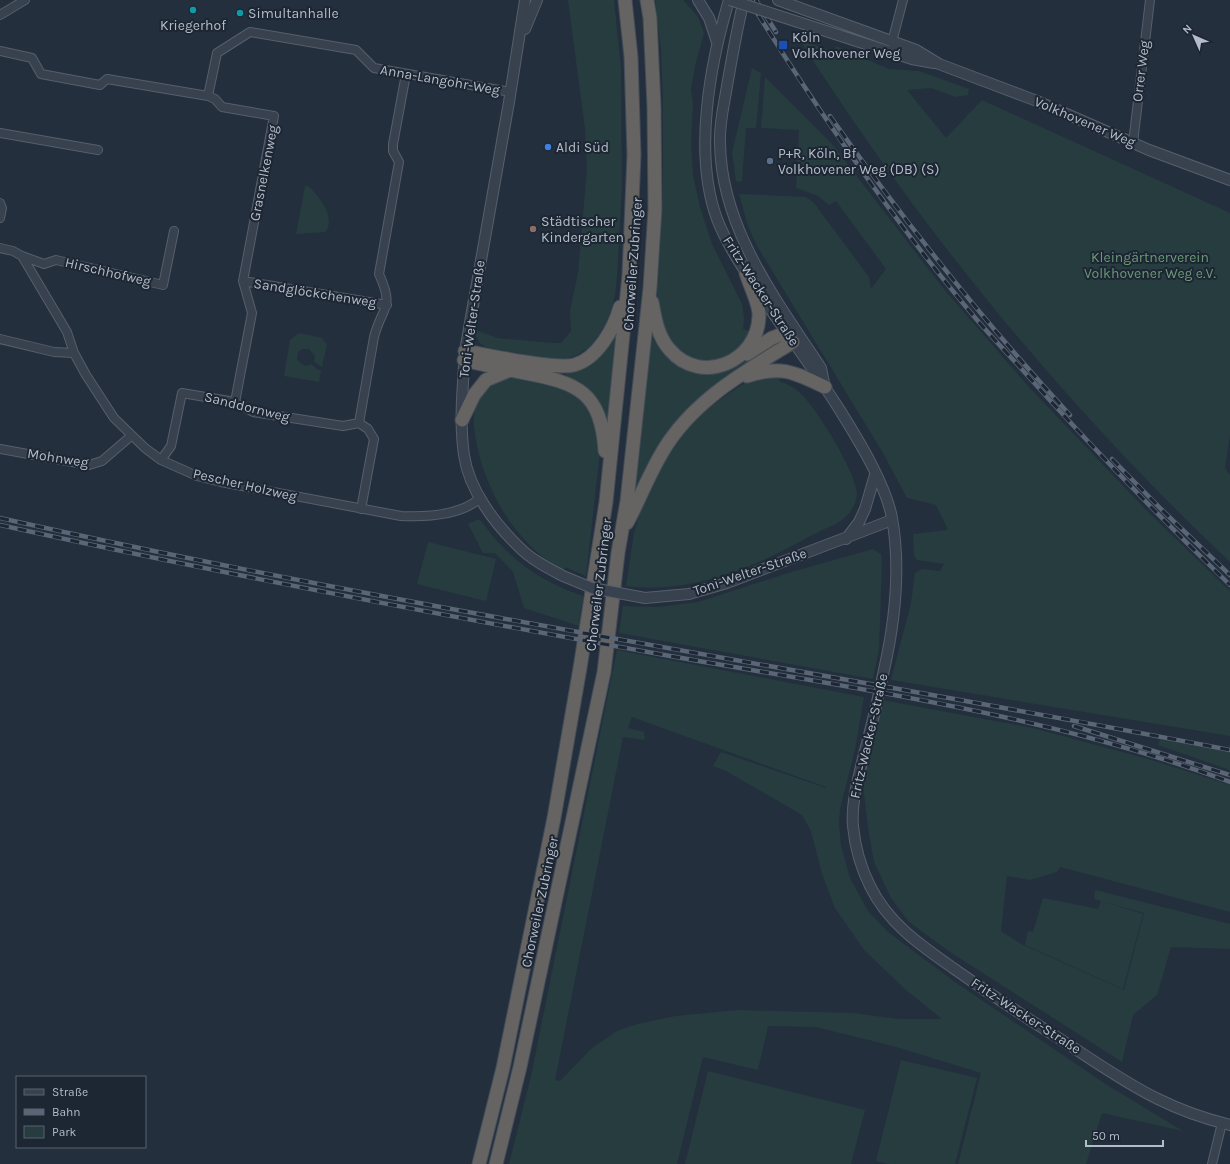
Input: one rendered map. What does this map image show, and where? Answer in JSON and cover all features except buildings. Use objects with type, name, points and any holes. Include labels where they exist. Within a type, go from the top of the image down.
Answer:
[{"type":"highway","name":"Chorweiler Zubringer","points":[[479,1164],[503,1068],[554,818],[580,668],[606,502],[629,275],[634,140],[631,57],[625,0]]},
{"type":"highway","name":"Chorweiler Zubringer","points":[[496,1164],[525,1044],[604,672],[622,533],[650,288],[655,209],[650,18],[647,0]]},
{"type":"highway","points":[[740,358],[758,331],[760,314],[746,273]]},
{"type":"highway","points":[[464,356],[550,365],[574,365],[593,353],[606,338],[617,318],[629,275]]},
{"type":"highway","points":[[650,288],[654,316],[661,337],[676,357],[688,364],[710,368],[740,358],[772,338],[793,334]]},
{"type":"highway","points":[[622,533],[667,444],[693,412],[793,334]]},
{"type":"highway","points":[[464,356],[510,370],[555,378],[572,385],[584,394],[594,407],[600,419],[604,434],[606,502]]},
{"type":"highway","points":[[462,420],[474,395],[486,380],[510,370]]},
{"type":"highway","points":[[736,379],[761,372],[776,370],[793,372],[825,387]]},
{"type":"street","points":[[0,15],[25,0]]},
{"type":"street","name":"Toni-Welter-Straße","points":[[525,0],[520,40],[464,356],[462,390],[464,455],[469,475],[480,498],[520,548],[546,567],[592,588],[645,598],[689,594],[727,583],[846,539],[892,520]]},
{"type":"street","name":"Toni-Welter-Straße","points":[[520,40],[537,0]]},
{"type":"street","points":[[698,0],[709,18],[717,42]]},
{"type":"street","name":"Fritz-Wacker-Straße","points":[[730,0],[717,42],[709,91],[705,138],[708,180],[716,217],[732,251],[746,273],[793,334]]},
{"type":"street","name":"Volkhovener Weg","points":[[730,0],[744,2],[798,22],[912,60],[939,64]]},
{"type":"street","name":"Volkhovener Weg","points":[[778,0],[916,50],[939,64],[1037,101],[1133,143],[1230,180]]},
{"type":"street","points":[[897,54],[892,42],[903,0]]},
{"type":"street","name":"Orrer Weg","points":[[1133,143],[1150,0]]},
{"type":"street","name":"Fritz-Wacker-Straße","points":[[744,2],[737,29],[721,120],[720,143],[723,177],[731,210],[744,243],[793,334],[851,429],[875,475],[888,504],[892,520],[895,556],[895,607],[884,671],[855,793],[852,824],[860,863],[870,888],[889,916],[911,938],[989,993],[1114,1073],[1159,1099],[1226,1124]]},
{"type":"street","name":"Anna-Langohr-Weg","points":[[208,96],[217,53],[250,32],[356,50],[371,67],[511,92]]},
{"type":"street","name":"Grasnelkenweg","points":[[0,51],[32,58],[41,74],[100,85],[107,78],[208,96],[215,98],[222,107],[274,116],[243,281],[252,313],[235,402]]},
{"type":"street","name":"Sandglöckchenweg","points":[[359,424],[376,326],[385,312],[387,304],[386,289],[379,274],[399,162],[393,151],[393,144],[406,74]]},
{"type":"street","points":[[0,133],[98,150]]},
{"type":"street","points":[[0,202],[2,208],[0,218]]},
{"type":"street","name":"Hirschhofweg","points":[[0,248],[13,251],[44,264],[56,260],[163,285],[174,231]]},
{"type":"street","name":"Pescher Holzweg","points":[[22,256],[67,332],[74,353],[102,403],[131,436],[161,460],[197,476],[221,482],[401,516],[422,517],[453,511],[474,504],[480,498]]},
{"type":"street","name":"Sandglöckchenweg","points":[[243,281],[387,304]]},
{"type":"street","points":[[0,339],[54,352],[74,353]]},
{"type":"street","name":"Sanddornweg","points":[[161,460],[171,446],[182,393],[235,402],[253,412],[344,426],[359,424]]},
{"type":"street","points":[[359,424],[368,429],[374,439],[361,509]]},
{"type":"street","name":"Mohnweg","points":[[0,449],[89,465],[102,461],[131,436]]},
{"type":"street","points":[[846,539],[859,522],[865,509],[875,475]]},
{"type":"street","points":[[1212,1164],[1226,1124]]},
{"type":"green space","points":[[568,0],[614,0],[621,68],[622,187],[615,296],[607,323],[592,346],[577,355],[566,359],[549,359],[485,347],[480,343],[475,335],[476,330],[497,338],[561,343],[571,331],[570,311],[578,273],[587,168],[585,129]]},
{"type":"green space","points":[[655,0],[683,0],[698,17],[704,33],[696,62],[691,89],[693,104],[691,143],[693,176],[700,207],[712,244],[742,304],[744,318],[743,329],[751,332],[739,351],[711,364],[683,357],[663,334],[657,299],[663,199],[663,100],[661,49]]},
{"type":"green space","name":"Kleingärtnerverein Volkhovener Weg e.V.","points":[[799,39],[834,52],[836,46],[889,69],[919,71],[969,89],[968,95],[955,97],[931,88],[907,90],[946,138],[982,100],[1230,213],[1230,435],[1225,468],[1230,475],[1230,562],[1169,503],[1110,441],[998,314],[945,247],[895,179],[846,110]]},
{"type":"green space","points":[[752,68],[761,73],[756,128],[746,128],[742,181],[739,182],[736,181],[732,153]]},
{"type":"green space","points":[[765,77],[832,144],[943,288],[1028,386],[1149,513],[1230,591],[1230,736],[891,680],[911,603],[915,573],[922,569],[940,571],[944,564],[917,560],[914,556],[913,534],[948,530],[936,505],[907,498],[883,453],[757,246],[748,226],[739,194],[806,197],[814,203],[869,277],[871,289],[886,269],[836,201],[829,205],[818,196],[796,188],[799,130],[761,128]]},
{"type":"green space","points":[[305,186],[308,186],[317,195],[328,214],[328,227],[325,232],[296,234]]},
{"type":"green space","points":[[649,320],[692,370],[768,345],[771,350],[712,389],[685,412],[673,425],[654,457],[631,510]]},
{"type":"green space","points":[[617,331],[609,435],[566,378],[566,371]]},
{"type":"green space","points":[[299,333],[322,338],[327,345],[322,367],[314,362],[315,356],[309,349],[302,349],[298,352],[297,360],[306,366],[311,364],[318,370],[321,370],[319,382],[284,376],[290,340]]},
{"type":"green space","points":[[780,373],[779,381],[797,390],[809,402],[844,458],[851,472],[857,494],[855,504],[850,512],[843,520],[834,525],[745,568],[706,580],[686,584],[666,587],[626,586],[634,533],[647,489],[684,429],[706,409],[752,378]]},
{"type":"green space","points":[[509,376],[565,386],[591,407],[601,444],[586,576],[565,567],[564,571],[548,561],[519,534],[497,501],[482,465],[474,430],[475,408],[480,395],[487,386]]},
{"type":"green space","points":[[480,520],[497,541],[528,569],[560,587],[583,596],[579,626],[524,608],[513,572],[495,553],[483,553],[468,524]]},
{"type":"green space","points":[[428,542],[496,559],[486,601],[417,584]]},
{"type":"green space","points":[[873,549],[881,554],[882,561],[879,649],[873,679],[619,633],[623,606],[658,607],[698,602],[788,573]]},
{"type":"green space","points":[[617,650],[864,697],[855,750],[840,809],[839,823],[841,846],[850,878],[868,911],[888,932],[955,982],[1107,1085],[1183,1131],[1102,1113],[1086,1164],[958,1164],[981,1073],[893,1046],[816,1027],[768,1026],[758,1070],[703,1057],[677,1164],[509,1164],[531,1076]],"holes":[[[632,717],[826,787],[721,752],[713,766],[726,771],[802,815],[811,831],[822,874],[835,908],[865,951],[906,990],[942,1019],[898,1019],[853,1013],[738,1010],[675,1016],[638,1024],[617,1031],[592,1048],[560,1081],[555,1080],[623,737],[645,740],[644,732],[628,728]]]},
{"type":"green space","points":[[882,700],[1033,728],[1148,759],[1230,785],[1230,912],[1060,867],[1057,872],[1030,880],[1007,876],[1001,931],[1021,944],[1124,990],[1144,913],[1094,899],[1095,890],[1230,924],[1230,949],[1171,947],[1157,995],[1133,1015],[1122,1062],[950,952],[909,922],[891,898],[874,862],[863,785]]},
{"type":"green space","points":[[1160,739],[1230,752],[1230,770],[1158,745]]},
{"type":"green space","points":[[1043,898],[1098,909],[1101,901],[1143,914],[1123,989],[1025,945],[1028,931],[1033,932]]},
{"type":"green space","points":[[901,1060],[977,1078],[955,1164],[889,1164],[876,1161]]},
{"type":"green space","points":[[708,1071],[865,1110],[851,1164],[685,1164]]},
{"type":"railway","points":[[749,0],[802,83],[857,164],[915,243],[977,320],[1095,449],[1230,585]]},
{"type":"railway","points":[[756,0],[776,32]]},
{"type":"railway","points":[[830,116],[886,194],[945,270],[1006,343],[1070,415]]},
{"type":"railway","points":[[1112,459],[1161,509],[1230,575]]},
{"type":"railway","points":[[0,518],[306,582],[1230,750]]},
{"type":"railway","points":[[0,525],[167,561],[418,610],[953,706],[1023,721],[1093,739],[1162,759],[1230,782]]},
{"type":"railway","points":[[1074,726],[1230,775]]},
{"type":"place","name":"Kriegerhof","points":[[193,10]]},
{"type":"place","name":"Simultanhalle","points":[[240,13]]},
{"type":"place","name":"Köln Volkhovener Weg","points":[[783,45]]},
{"type":"place","name":"Aldi Süd","points":[[548,147]]},
{"type":"place","name":"P+R, Köln, Bf Volkhovener Weg (DB) (S)","points":[[770,161]]},
{"type":"place","name":"Städtischer Kindergarten","points":[[533,229]]}]
